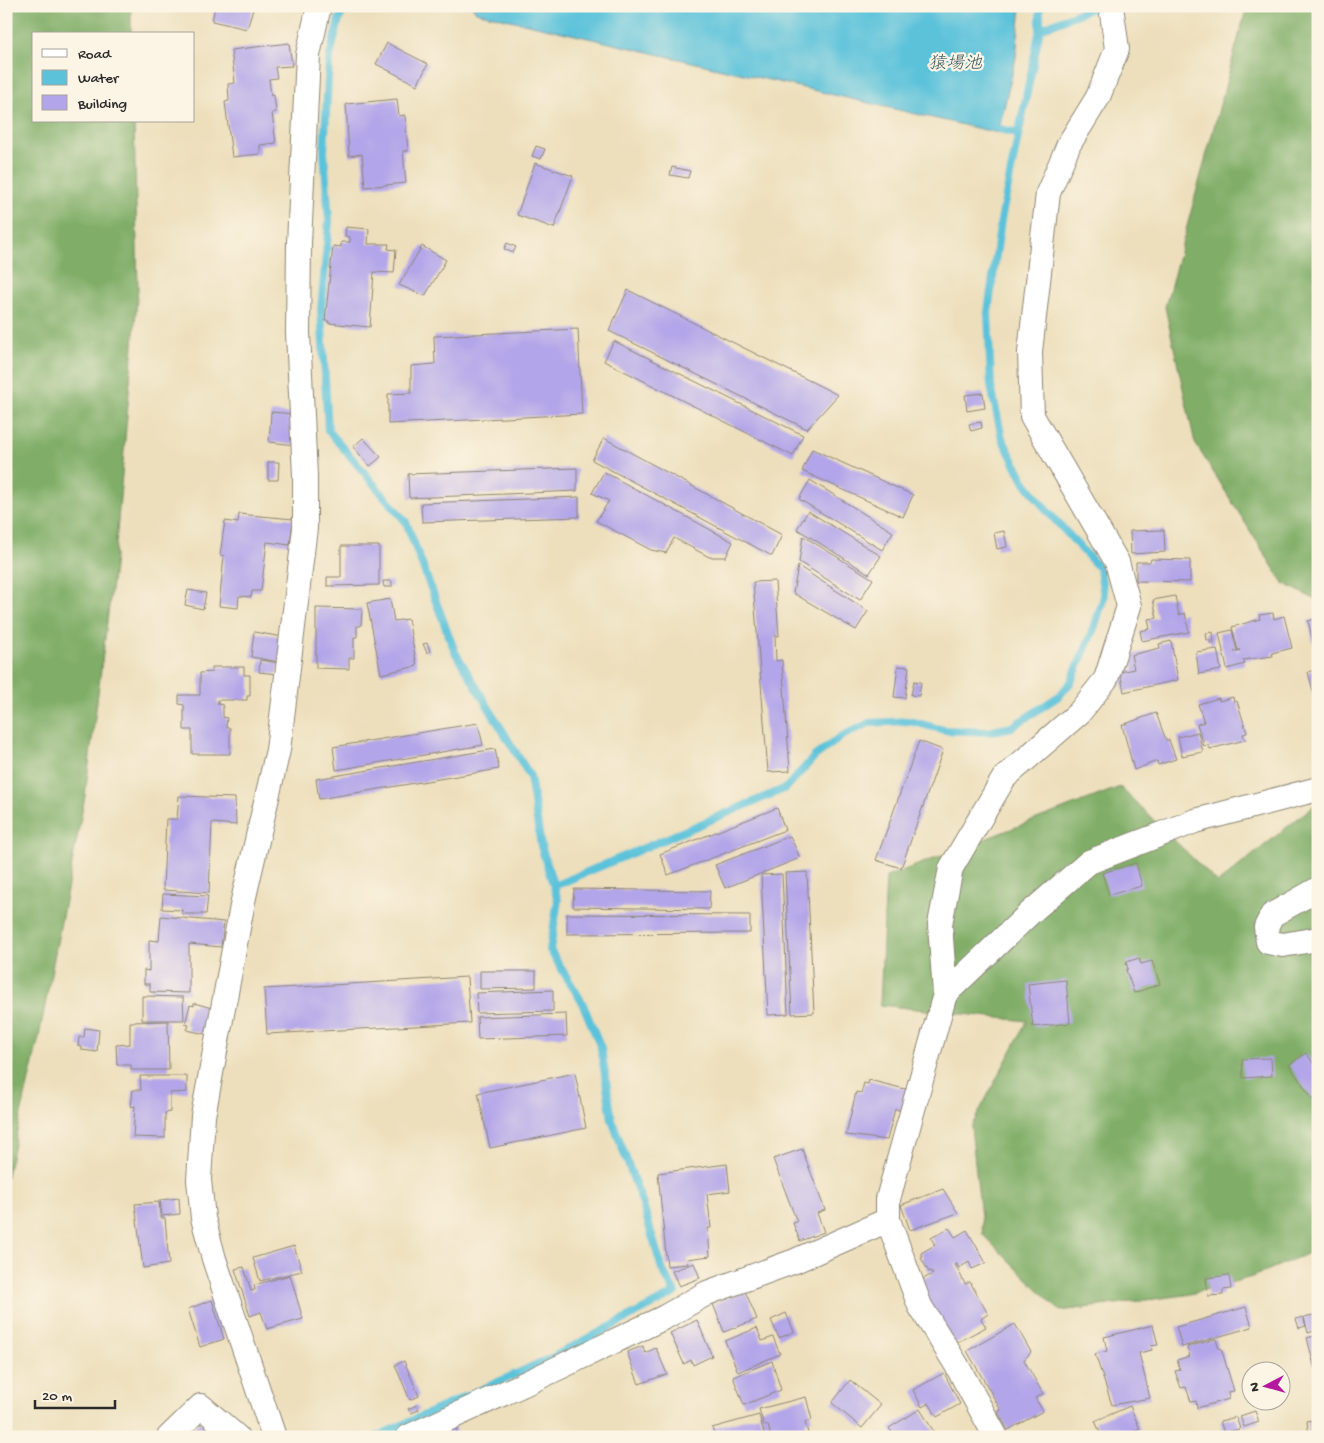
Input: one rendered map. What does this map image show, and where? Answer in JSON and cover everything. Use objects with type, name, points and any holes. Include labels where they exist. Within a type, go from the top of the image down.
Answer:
[{"type":"street","points":[[274,1437],[208,1234],[199,1180],[203,1116],[243,901],[278,750],[305,528],[305,476],[298,332],[299,243],[308,55],[320,6]]},
{"type":"street","points":[[996,1437],[956,1364],[920,1306],[888,1220],[888,1199],[945,994],[940,924],[951,868],[1004,778],[1079,713],[1106,679],[1129,606],[1117,562],[1032,416],[1030,352],[1048,193],[1070,144],[1098,97],[1117,49],[1111,6]]},
{"type":"street","points":[[945,994],[1030,913],[1089,862],[1195,821],[1318,789]]},
{"type":"street","points":[[1318,889],[1272,915],[1266,927],[1268,942],[1283,945],[1318,939]]},
{"type":"street","points":[[408,1437],[596,1350],[707,1293],[794,1261],[888,1220]]},
{"type":"street","points":[[169,1437],[201,1406],[237,1437]]},
{"type":"green space","points":[[6,6],[131,6],[131,32],[32,32],[32,122],[134,122],[138,288],[114,567],[85,796],[39,1037],[6,1179]]},
{"type":"green space","points":[[1247,6],[1318,6],[1318,601],[1283,583],[1195,443],[1165,307]]},
{"type":"green space","points":[[1120,787],[1218,883],[1318,802],[1318,1249],[1252,1277],[1186,1295],[1060,1311],[983,1235],[971,1127],[1027,1021],[880,1005],[886,877]]},
{"type":"water","name":"猿場池","points":[[472,6],[1021,6],[1016,57],[998,133],[476,12]]},
{"type":"building","points":[[215,6],[254,6],[247,29],[212,21]]},
{"type":"building","points":[[289,43],[292,66],[275,67],[277,78],[269,79],[271,96],[274,95],[276,112],[272,113],[276,143],[260,145],[260,154],[232,157],[225,102],[229,101],[228,84],[235,83],[231,50]]},
{"type":"building","points":[[387,43],[428,64],[417,85],[376,64]]},
{"type":"building","points":[[397,99],[399,116],[405,115],[408,151],[403,151],[406,183],[365,187],[362,154],[349,156],[346,104]]},
{"type":"building","points":[[536,146],[545,149],[541,159],[532,156]]},
{"type":"building","points":[[535,163],[573,176],[554,228],[517,215]]},
{"type":"building","points":[[672,167],[690,171],[688,178],[670,175]]},
{"type":"building","points":[[346,227],[369,229],[368,244],[389,244],[388,249],[396,250],[394,273],[374,272],[370,327],[328,323],[329,321],[325,321],[333,246],[341,247],[341,242],[350,242],[350,237],[345,236]]},
{"type":"building","points":[[507,243],[516,247],[513,253],[504,249]]},
{"type":"building","points":[[422,246],[446,260],[425,296],[399,285]]},
{"type":"building","points":[[628,290],[838,395],[807,429],[609,331]]},
{"type":"building","points":[[578,329],[582,414],[388,424],[388,394],[411,393],[411,366],[435,364],[434,336]]},
{"type":"building","points":[[614,341],[803,435],[793,456],[604,361]]},
{"type":"building","points":[[983,393],[985,408],[967,411],[965,395]]},
{"type":"building","points":[[271,412],[294,414],[295,445],[269,442]]},
{"type":"building","points":[[981,422],[982,428],[971,431],[969,424]]},
{"type":"building","points":[[363,438],[381,457],[370,466],[353,447]]},
{"type":"building","points":[[604,438],[782,535],[772,556],[592,460]]},
{"type":"building","points":[[812,449],[913,495],[903,517],[802,471]]},
{"type":"building","points":[[268,462],[279,462],[278,480],[268,480]]},
{"type":"building","points":[[577,468],[577,491],[409,498],[408,474]]},
{"type":"building","points":[[604,472],[733,542],[726,557],[709,557],[674,538],[666,553],[651,550],[596,521],[609,501],[592,493]]},
{"type":"building","points":[[810,480],[893,532],[882,550],[799,499]]},
{"type":"building","points":[[579,497],[579,517],[422,522],[421,503]]},
{"type":"building","points":[[808,511],[881,556],[869,574],[797,529]]},
{"type":"building","points":[[239,514],[293,519],[290,545],[267,542],[261,591],[252,591],[251,597],[239,596],[238,608],[219,606],[224,556],[220,555],[225,521],[238,523]]},
{"type":"building","points":[[1164,530],[1165,552],[1131,554],[1130,531]]},
{"type":"building","points":[[1004,531],[1007,547],[997,549],[994,533]]},
{"type":"building","points":[[803,536],[873,579],[860,600],[799,562]]},
{"type":"building","points":[[341,546],[379,546],[379,585],[327,586],[327,577],[341,577]]},
{"type":"building","points":[[1151,559],[1190,560],[1190,582],[1136,581],[1136,562],[1150,562]]},
{"type":"building","points":[[798,566],[868,611],[856,630],[793,593]]},
{"type":"building","points":[[383,581],[392,581],[392,587],[384,587]]},
{"type":"building","points":[[775,581],[779,636],[775,636],[776,661],[782,660],[790,771],[768,772],[753,582]]},
{"type":"building","points":[[188,590],[206,593],[203,609],[185,605]]},
{"type":"building","points":[[1175,596],[1179,615],[1185,613],[1189,632],[1142,641],[1140,631],[1150,629],[1148,619],[1157,618],[1153,600]]},
{"type":"building","points":[[390,599],[394,621],[408,619],[417,666],[381,674],[367,603]]},
{"type":"building","points":[[316,608],[362,609],[361,626],[357,626],[357,637],[354,637],[354,658],[349,658],[349,669],[316,668]]},
{"type":"building","points":[[1273,613],[1274,619],[1284,616],[1292,648],[1272,653],[1273,656],[1243,660],[1245,664],[1227,669],[1219,633],[1232,630],[1237,651],[1234,652],[1241,650],[1238,650],[1232,627],[1260,619],[1259,615]]},
{"type":"building","points":[[1318,618],[1318,649],[1315,650],[1308,621]]},
{"type":"building","points":[[254,632],[283,637],[280,662],[251,657]]},
{"type":"building","points":[[1213,632],[1214,644],[1211,645],[1210,640],[1207,640],[1206,633]]},
{"type":"building","points":[[1171,641],[1178,680],[1124,692],[1120,672],[1134,669],[1131,655],[1160,648],[1159,644]]},
{"type":"building","points":[[427,643],[430,651],[427,653],[423,644]]},
{"type":"building","points":[[1217,649],[1221,670],[1199,674],[1196,652]]},
{"type":"building","points":[[260,660],[279,663],[277,674],[259,672]]},
{"type":"building","points":[[898,666],[909,667],[905,698],[894,697]]},
{"type":"building","points":[[212,667],[244,667],[244,675],[250,675],[250,696],[247,696],[247,700],[217,700],[218,704],[223,705],[223,717],[227,718],[226,727],[230,728],[230,754],[192,754],[192,730],[184,730],[184,705],[179,704],[179,695],[200,695],[200,673],[212,672]]},
{"type":"building","points":[[1318,669],[1318,694],[1314,695],[1308,672]]},
{"type":"building","points":[[914,681],[921,682],[919,696],[911,695]]},
{"type":"building","points":[[1233,697],[1234,702],[1237,701],[1247,733],[1243,734],[1245,740],[1210,749],[1208,745],[1204,746],[1197,724],[1204,722],[1198,704],[1219,698],[1219,701]]},
{"type":"building","points":[[1156,713],[1166,740],[1169,740],[1176,759],[1158,765],[1157,761],[1134,770],[1122,725]]},
{"type":"building","points":[[478,723],[483,745],[336,770],[333,747]]},
{"type":"building","points":[[1198,732],[1203,752],[1182,756],[1178,737]]},
{"type":"building","points":[[919,741],[943,750],[901,868],[876,860]]},
{"type":"building","points":[[495,749],[499,769],[319,799],[316,779]]},
{"type":"building","points":[[179,796],[235,798],[236,825],[212,823],[209,893],[163,890],[166,819],[177,819]]},
{"type":"building","points":[[777,808],[785,830],[668,875],[660,854]]},
{"type":"building","points":[[790,836],[800,858],[725,888],[715,865]]},
{"type":"building","points":[[1136,863],[1142,886],[1109,895],[1102,873]]},
{"type":"building","points":[[807,872],[814,1013],[792,1014],[785,873]]},
{"type":"building","points":[[782,874],[788,1014],[768,1015],[761,875]]},
{"type":"building","points":[[574,889],[710,891],[709,909],[573,907]]},
{"type":"building","points":[[163,894],[208,896],[206,914],[182,914],[182,910],[162,909]]},
{"type":"building","points":[[567,914],[750,915],[750,933],[567,934]]},
{"type":"building","points":[[161,916],[224,922],[221,947],[189,944],[189,993],[150,992],[150,984],[144,984],[144,970],[149,971],[149,940],[159,941]]},
{"type":"building","points":[[1139,958],[1141,964],[1152,961],[1160,984],[1134,993],[1126,970],[1128,969],[1126,962]]},
{"type":"building","points":[[480,971],[536,971],[536,988],[480,989]]},
{"type":"building","points":[[467,977],[470,1023],[267,1034],[264,989]]},
{"type":"building","points":[[1066,980],[1070,1023],[1033,1027],[1028,984]]},
{"type":"building","points":[[553,990],[553,1011],[477,1013],[476,993]]},
{"type":"building","points":[[142,996],[183,997],[184,1020],[142,1020]]},
{"type":"building","points":[[194,1003],[212,1008],[205,1034],[187,1030],[189,1025],[185,1024],[190,1005],[194,1006]]},
{"type":"building","points":[[566,1014],[567,1036],[478,1039],[477,1017]]},
{"type":"building","points":[[168,1021],[169,1070],[131,1070],[131,1065],[117,1065],[116,1045],[130,1044],[130,1022]]},
{"type":"building","points":[[85,1028],[99,1030],[97,1052],[82,1050],[82,1047],[78,1046],[79,1037],[84,1037]]},
{"type":"building","points":[[1306,1053],[1318,1070],[1318,1107],[1289,1065]]},
{"type":"building","points":[[1271,1058],[1272,1076],[1243,1078],[1242,1059]]},
{"type":"building","points":[[575,1073],[586,1128],[490,1148],[478,1093]]},
{"type":"building","points":[[140,1076],[187,1076],[187,1092],[170,1093],[170,1112],[165,1113],[165,1138],[133,1137],[135,1106],[131,1107],[133,1090],[141,1090]]},
{"type":"building","points":[[869,1080],[909,1090],[903,1111],[895,1109],[887,1140],[846,1135],[856,1092],[861,1093],[864,1083],[868,1084]]},
{"type":"building","points":[[802,1149],[825,1210],[817,1213],[824,1232],[800,1241],[793,1223],[797,1222],[773,1159]]},
{"type":"building","points":[[727,1164],[730,1191],[707,1194],[711,1228],[708,1228],[710,1256],[687,1259],[688,1264],[667,1266],[658,1173]]},
{"type":"building","points":[[943,1189],[958,1213],[910,1230],[901,1205]]},
{"type":"building","points":[[179,1198],[180,1214],[162,1216],[160,1200]]},
{"type":"building","points":[[159,1202],[161,1218],[165,1218],[169,1264],[143,1268],[135,1204]]},
{"type":"building","points":[[949,1228],[955,1237],[967,1230],[986,1263],[972,1269],[969,1262],[959,1268],[955,1264],[965,1284],[970,1282],[988,1314],[981,1319],[986,1327],[954,1344],[922,1294],[927,1291],[921,1280],[933,1274],[931,1271],[929,1272],[921,1258],[923,1257],[921,1253],[935,1245],[931,1238]]},
{"type":"building","points":[[294,1246],[302,1271],[260,1281],[253,1258]]},
{"type":"building","points":[[694,1263],[700,1278],[679,1286],[672,1271]]},
{"type":"building","points":[[244,1267],[251,1291],[255,1290],[254,1285],[290,1275],[303,1319],[267,1329],[261,1312],[250,1316],[235,1269]]},
{"type":"building","points":[[1229,1275],[1231,1289],[1223,1290],[1223,1295],[1208,1296],[1206,1278]]},
{"type":"building","points":[[745,1291],[757,1319],[724,1332],[713,1304]]},
{"type":"building","points":[[212,1300],[224,1339],[200,1347],[188,1309]]},
{"type":"building","points":[[1246,1307],[1252,1327],[1182,1347],[1176,1327]]},
{"type":"building","points":[[786,1313],[794,1332],[779,1338],[771,1320]]},
{"type":"building","points":[[1318,1314],[1318,1330],[1308,1333],[1304,1317]]},
{"type":"building","points":[[1303,1317],[1306,1326],[1299,1328],[1296,1319]]},
{"type":"building","points":[[697,1320],[712,1356],[693,1365],[691,1360],[684,1364],[670,1333]]},
{"type":"building","points":[[1015,1324],[1031,1352],[1024,1360],[1043,1394],[1035,1398],[1043,1411],[1008,1430],[998,1412],[1001,1410],[967,1351]]},
{"type":"building","points":[[1153,1325],[1158,1345],[1151,1346],[1152,1350],[1139,1353],[1150,1398],[1112,1405],[1095,1354],[1107,1351],[1104,1337]]},
{"type":"building","points":[[757,1328],[762,1341],[773,1337],[780,1354],[738,1372],[725,1341]]},
{"type":"building","points":[[1318,1335],[1318,1377],[1317,1377],[1307,1338]]},
{"type":"building","points":[[1216,1339],[1219,1349],[1221,1348],[1234,1391],[1228,1392],[1229,1399],[1197,1408],[1196,1401],[1191,1402],[1186,1387],[1181,1388],[1175,1371],[1180,1370],[1177,1360],[1190,1356],[1187,1347]]},
{"type":"building","points":[[643,1346],[645,1353],[656,1348],[667,1374],[639,1384],[627,1352]]},
{"type":"building","points":[[404,1361],[419,1396],[410,1400],[395,1365]]},
{"type":"building","points":[[772,1361],[781,1390],[744,1405],[733,1377]]},
{"type":"building","points":[[944,1373],[960,1404],[937,1417],[929,1403],[922,1407],[913,1390]]},
{"type":"building","points":[[850,1380],[881,1405],[862,1428],[832,1403]]},
{"type":"building","points":[[806,1397],[812,1420],[805,1422],[809,1437],[771,1437],[768,1425],[764,1426],[759,1409]]},
{"type":"building","points":[[417,1405],[419,1410],[411,1413],[408,1409]]},
{"type":"building","points":[[1130,1406],[1140,1429],[1122,1437],[1090,1437],[1100,1432],[1095,1421]]},
{"type":"building","points":[[920,1409],[937,1437],[895,1437],[889,1428]]},
{"type":"building","points":[[1255,1411],[1259,1422],[1244,1427],[1240,1416]]},
{"type":"building","points":[[759,1415],[765,1437],[715,1437],[712,1428]]},
{"type":"building","points":[[1236,1417],[1240,1429],[1224,1433],[1220,1421]]},
{"type":"building","points":[[1318,1419],[1318,1437],[1309,1437],[1307,1421]]},
{"type":"building","points":[[200,1421],[216,1437],[185,1437]]},
{"type":"building","points":[[454,1425],[459,1437],[426,1437]]},
{"type":"building","points":[[1068,1433],[1070,1437],[1058,1437]]},
{"type":"waterway","points":[[346,6],[339,19],[329,60],[324,152],[329,221],[321,310],[328,430],[406,522],[455,652],[530,776],[541,846],[558,900],[550,950],[582,1002],[601,1048],[612,1120],[643,1205],[662,1269],[675,1293],[549,1359],[376,1437]]},
{"type":"waterway","points":[[554,886],[786,788],[815,756],[842,736],[869,723],[910,721],[944,730],[988,732],[1012,727],[1059,696],[1071,682],[1093,631],[1104,597],[1100,569],[1047,511],[1024,481],[1002,438],[991,386],[988,312],[1001,220],[1040,29],[1040,6]]},
{"type":"waterway","points":[[1040,29],[1097,6]]},
{"type":"waterway","points":[[991,127],[1017,133]]}]
